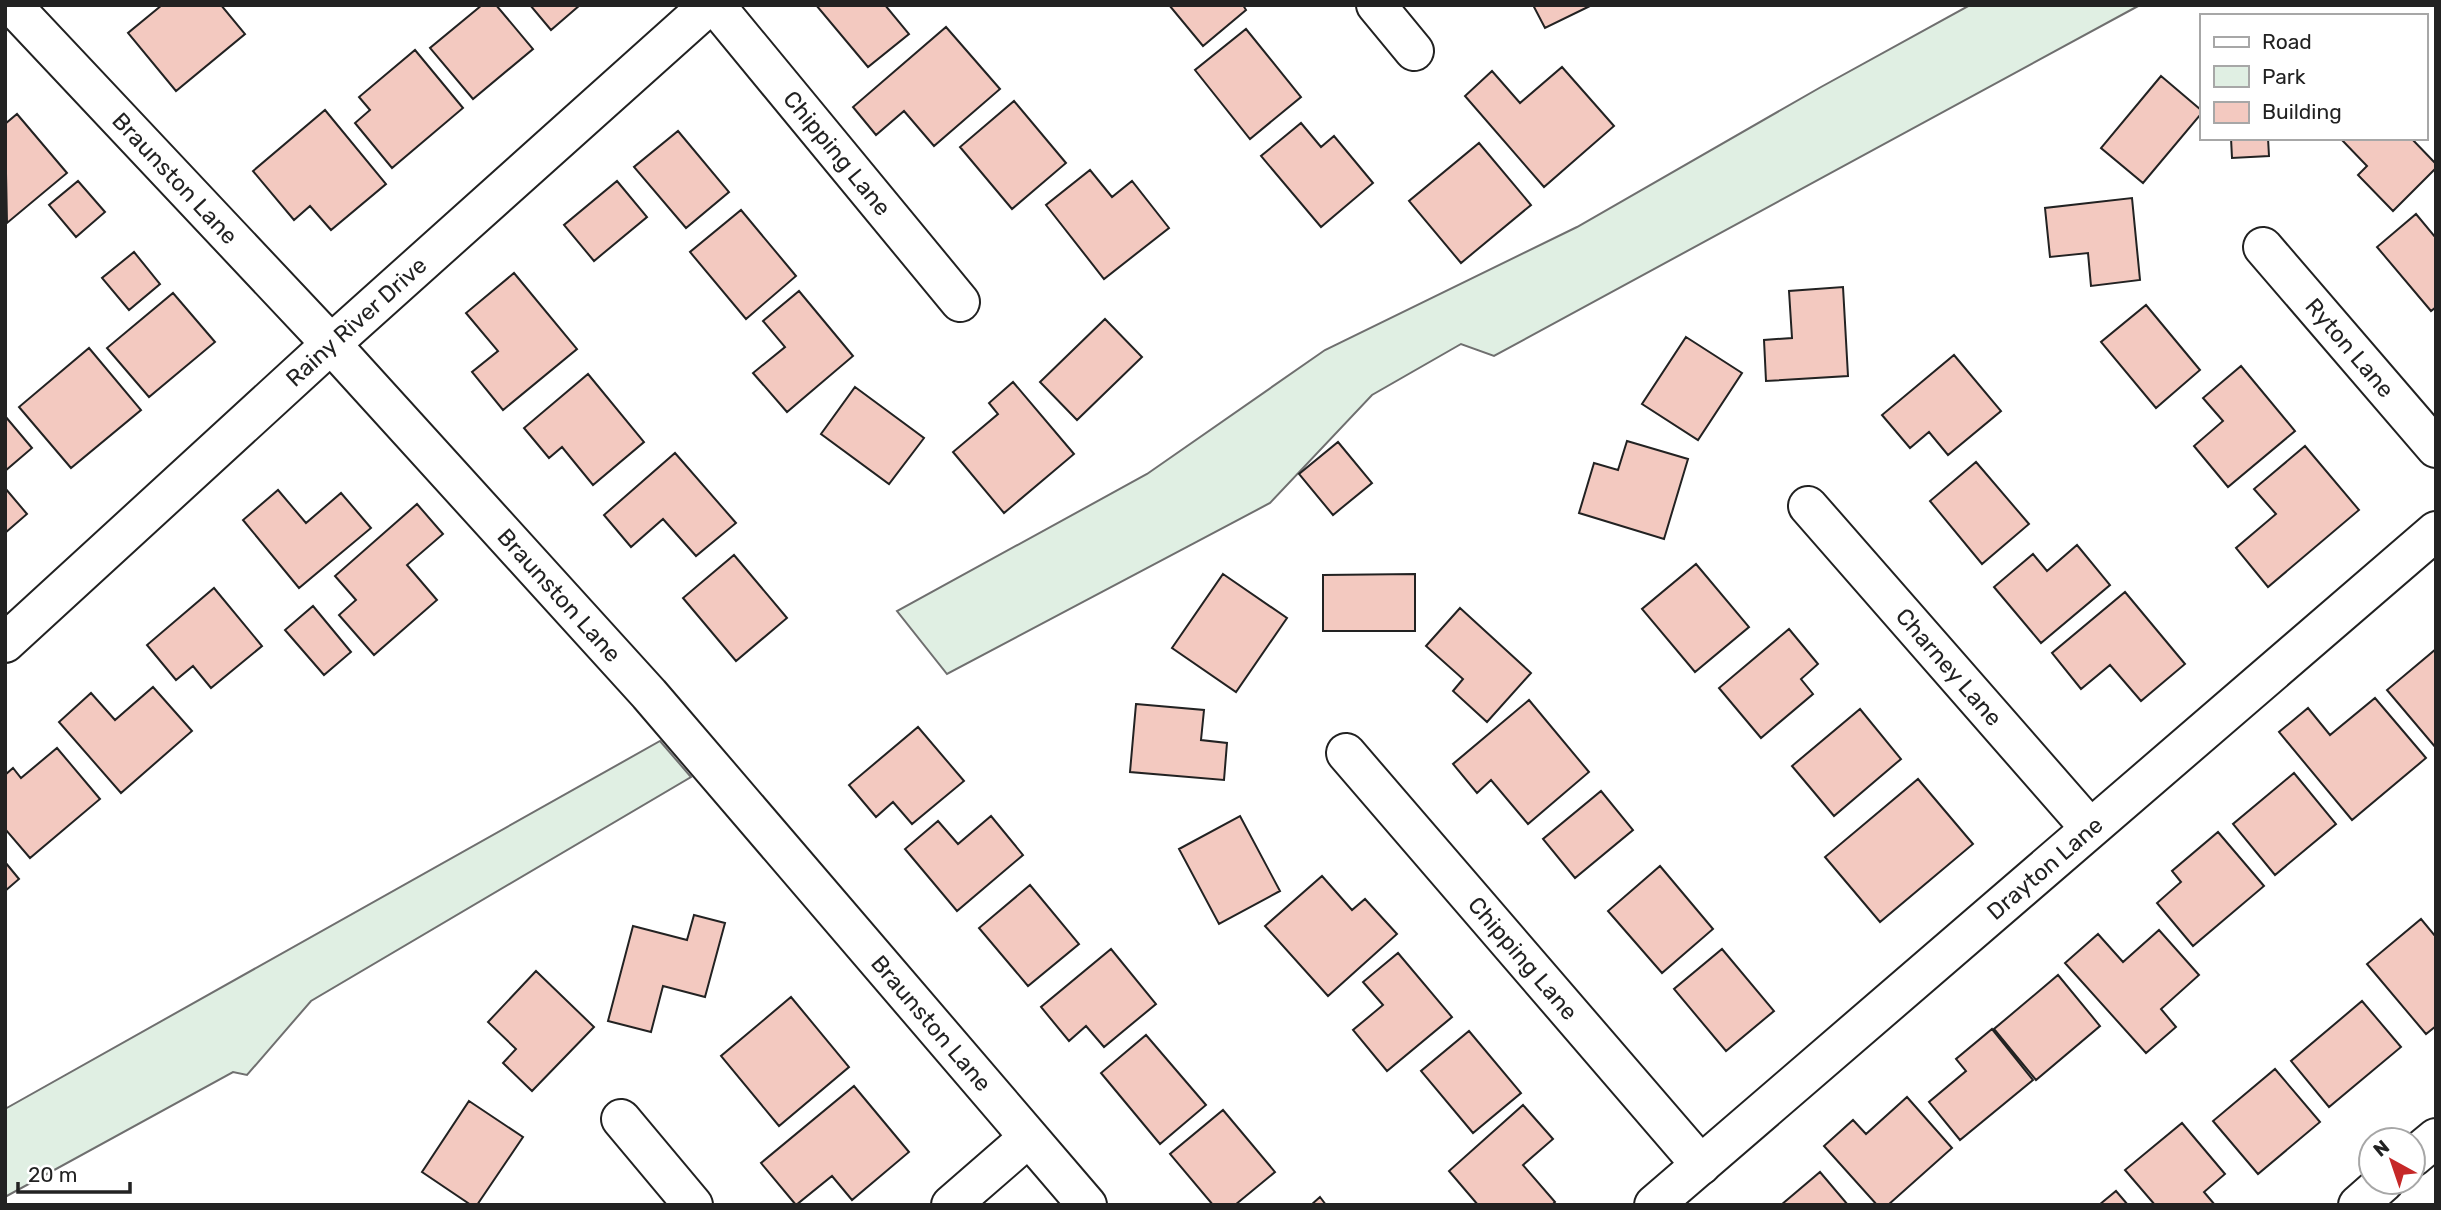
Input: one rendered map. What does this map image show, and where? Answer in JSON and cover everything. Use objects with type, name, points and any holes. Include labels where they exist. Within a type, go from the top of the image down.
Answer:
[{"type":"street","name":"Rainy River Drive","points":[[5,642],[331,344],[709,5]]},
{"type":"street","name":"Chipping Lane","points":[[715,5],[960,302]]},
{"type":"street","points":[[1376,5],[1414,51]]},
{"type":"street","name":"Braunston Lane","points":[[19,15],[331,344],[649,694],[1087,1205]]},
{"type":"street","name":"Ryton Lane","points":[[2263,247],[2436,448]]},
{"type":"street","name":"Charney Lane","points":[[1808,506],[2090,827]]},
{"type":"street","name":"Drayton Lane","points":[[1654,1205],[2436,531]]},
{"type":"street","name":"Chipping Lane","points":[[1346,753],[1700,1165]]},
{"type":"street","points":[[621,1119],[693,1205]]},
{"type":"street","points":[[951,1205],[1028,1138]]},
{"type":"green space","points":[[1970,5],[2140,5],[1494,356],[1461,344],[1372,395],[1270,503],[947,674],[897,611],[1147,474],[1325,350],[1577,227]]},
{"type":"green space","points":[[660,741],[691,777],[311,1001],[247,1075],[233,1072],[5,1197],[5,1109]]},
{"type":"building","points":[[162,5],[221,5],[245,34],[176,91],[128,33]]},
{"type":"building","points":[[482,5],[496,5],[533,49],[473,99],[430,48]]},
{"type":"building","points":[[530,5],[580,5],[551,30]]},
{"type":"building","points":[[816,5],[885,5],[909,34],[868,67]]},
{"type":"building","points":[[1169,5],[1243,5],[1246,10],[1203,46]]},
{"type":"building","points":[[1533,5],[1592,5],[1545,28]]},
{"type":"building","points":[[946,27],[1000,89],[934,146],[904,111],[876,135],[853,107]]},
{"type":"building","points":[[1246,29],[1301,97],[1250,139],[1195,70]]},
{"type":"building","points":[[415,50],[463,108],[392,168],[355,123],[370,110],[359,97]]},
{"type":"building","points":[[1562,67],[1614,126],[1544,187],[1465,96],[1492,71],[1520,103]]},
{"type":"building","points":[[2161,76],[2200,109],[2200,115],[2143,183],[2101,148]]},
{"type":"building","points":[[1014,101],[1066,163],[1012,209],[960,147]]},
{"type":"building","points":[[325,110],[386,184],[331,230],[310,206],[294,220],[253,171]]},
{"type":"building","points":[[17,114],[67,173],[7,223],[5,124]]},
{"type":"building","points":[[1301,123],[1321,147],[1334,136],[1373,183],[1321,227],[1261,156]]},
{"type":"building","points":[[678,131],[729,192],[686,228],[634,167]]},
{"type":"building","points":[[2231,140],[2268,140],[2269,156],[2232,158]]},
{"type":"building","points":[[2342,140],[2413,140],[2436,164],[2436,168],[2393,211],[2358,175],[2367,166]]},
{"type":"building","points":[[1479,143],[1531,205],[1461,263],[1409,201]]},
{"type":"building","points":[[1090,170],[1112,197],[1132,181],[1169,228],[1104,279],[1046,205]]},
{"type":"building","points":[[78,181],[105,212],[76,237],[49,205]]},
{"type":"building","points":[[617,181],[647,217],[594,261],[564,225]]},
{"type":"building","points":[[2132,198],[2140,280],[2091,286],[2088,253],[2050,257],[2045,208]]},
{"type":"building","points":[[741,210],[796,276],[746,319],[690,252]]},
{"type":"building","points":[[2416,214],[2436,238],[2436,307],[2431,311],[2377,247]]},
{"type":"building","points":[[134,252],[160,284],[129,310],[102,278]]},
{"type":"building","points":[[514,273],[577,349],[503,410],[472,372],[498,351],[466,313]]},
{"type":"building","points":[[1843,287],[1848,376],[1766,381],[1764,340],[1792,338],[1789,291]]},
{"type":"building","points":[[799,291],[853,356],[787,412],[753,373],[785,347],[763,321]]},
{"type":"building","points":[[173,293],[215,342],[149,397],[107,348]]},
{"type":"building","points":[[2146,305],[2200,370],[2156,408],[2101,342]]},
{"type":"building","points":[[1105,319],[1142,357],[1077,420],[1040,382]]},
{"type":"building","points":[[1686,337],[1742,373],[1698,440],[1642,404]]},
{"type":"building","points":[[89,348],[141,410],[71,468],[19,407]]},
{"type":"building","points":[[1954,355],[2001,411],[1948,455],[1929,432],[1910,448],[1882,415]]},
{"type":"building","points":[[2241,366],[2295,431],[2228,487],[2194,446],[2223,421],[2203,398]]},
{"type":"building","points":[[588,374],[644,442],[593,485],[562,447],[549,458],[524,428]]},
{"type":"building","points":[[1013,382],[1074,454],[1004,513],[953,452],[998,414],[989,403]]},
{"type":"building","points":[[855,387],[924,438],[889,484],[821,434]]},
{"type":"building","points":[[5,416],[32,448],[5,471]]},
{"type":"building","points":[[1627,441],[1688,459],[1664,539],[1579,513],[1594,463],[1618,470]]},
{"type":"building","points":[[1338,442],[1372,483],[1333,515],[1299,474]]},
{"type":"building","points":[[2305,446],[2359,510],[2268,587],[2236,548],[2276,514],[2254,489]]},
{"type":"building","points":[[675,453],[736,523],[696,556],[663,519],[631,547],[604,515]]},
{"type":"building","points":[[1976,462],[2029,524],[1982,564],[1930,501]]},
{"type":"building","points":[[5,488],[27,514],[5,533]]},
{"type":"building","points":[[278,490],[306,523],[341,493],[371,528],[299,588],[243,520]]},
{"type":"building","points":[[417,504],[443,534],[407,565],[437,600],[374,655],[339,615],[356,600],[335,576]]},
{"type":"building","points":[[2077,545],[2110,585],[2041,643],[1994,587],[2033,554],[2047,571]]},
{"type":"building","points":[[734,555],[787,618],[736,661],[683,598]]},
{"type":"building","points":[[1696,564],[1749,627],[1695,672],[1642,609]]},
{"type":"building","points":[[1223,574],[1287,618],[1236,692],[1172,648]]},
{"type":"building","points":[[1415,574],[1415,631],[1323,631],[1323,575]]},
{"type":"building","points":[[214,588],[262,646],[211,688],[193,666],[176,680],[147,645]]},
{"type":"building","points":[[2125,592],[2185,664],[2141,701],[2110,665],[2081,689],[2052,653]]},
{"type":"building","points":[[313,606],[351,652],[324,675],[285,630]]},
{"type":"building","points":[[1460,608],[1531,673],[1487,722],[1453,691],[1463,679],[1426,646]]},
{"type":"building","points":[[1789,629],[1818,664],[1801,679],[1813,694],[1761,738],[1719,688]]},
{"type":"building","points":[[2436,649],[2436,748],[2387,690]]},
{"type":"building","points":[[153,687],[192,731],[121,793],[59,722],[91,693],[115,720]]},
{"type":"building","points":[[2375,698],[2426,758],[2352,820],[2279,732],[2308,708],[2330,735]]},
{"type":"building","points":[[1529,700],[1589,772],[1528,824],[1491,780],[1477,793],[1453,764]]},
{"type":"building","points":[[1136,704],[1204,710],[1201,740],[1227,743],[1224,780],[1130,772]]},
{"type":"building","points":[[1860,709],[1901,759],[1834,816],[1792,766]]},
{"type":"building","points":[[918,727],[964,781],[912,824],[893,802],[876,817],[849,785]]},
{"type":"building","points":[[57,748],[100,799],[30,858],[5,829],[5,775],[13,768],[21,778]]},
{"type":"building","points":[[2294,773],[2336,824],[2275,875],[2233,824]]},
{"type":"building","points":[[1918,779],[1973,844],[1880,922],[1825,857]]},
{"type":"building","points":[[1601,791],[1633,830],[1575,878],[1543,839]]},
{"type":"building","points":[[991,816],[1023,855],[957,911],[905,849],[938,821],[958,844]]},
{"type":"building","points":[[1240,816],[1280,891],[1219,924],[1179,849]]},
{"type":"building","points":[[2218,832],[2264,886],[2193,946],[2157,903],[2181,882],[2172,871]]},
{"type":"building","points":[[5,862],[19,879],[5,891]]},
{"type":"building","points":[[1660,866],[1713,929],[1662,973],[1608,911]]},
{"type":"building","points":[[1322,876],[1352,910],[1365,899],[1397,934],[1328,996],[1265,926]]},
{"type":"building","points":[[1030,885],[1079,944],[1028,986],[979,928]]},
{"type":"building","points":[[694,915],[725,923],[705,997],[663,986],[651,1032],[608,1021],[633,926],[687,940]]},
{"type":"building","points":[[2421,919],[2436,937],[2436,1026],[2426,1034],[2367,964]]},
{"type":"building","points":[[2159,930],[2199,975],[2161,1009],[2176,1027],[2146,1053],[2065,963],[2098,934],[2123,962]]},
{"type":"building","points":[[1111,949],[1156,1004],[1104,1047],[1086,1026],[1069,1041],[1041,1007]]},
{"type":"building","points":[[1722,949],[1774,1011],[1726,1051],[1674,989]]},
{"type":"building","points":[[1398,953],[1452,1017],[1387,1071],[1353,1030],[1383,1005],[1363,982]]},
{"type":"building","points":[[536,971],[594,1027],[532,1091],[503,1063],[516,1049],[488,1022]]},
{"type":"building","points":[[2058,975],[2100,1026],[2036,1080],[1994,1029]]},
{"type":"building","points":[[791,997],[849,1067],[779,1126],[721,1056]]},
{"type":"building","points":[[2362,1001],[2401,1047],[2329,1107],[2291,1061]]},
{"type":"building","points":[[1992,1029],[2033,1080],[1960,1140],[1929,1102],[1966,1071],[1956,1059]]},
{"type":"building","points":[[1469,1031],[1521,1093],[1473,1133],[1421,1071]]},
{"type":"building","points":[[1146,1035],[1206,1105],[1160,1144],[1101,1073]]},
{"type":"building","points":[[2275,1069],[2320,1122],[2258,1174],[2213,1121]]},
{"type":"building","points":[[854,1086],[909,1152],[852,1200],[832,1176],[796,1205],[761,1163]]},
{"type":"building","points":[[1907,1097],[1952,1148],[1888,1205],[1877,1205],[1824,1146],[1853,1120],[1866,1134]]},
{"type":"building","points":[[469,1101],[523,1137],[477,1205],[471,1205],[422,1172]]},
{"type":"building","points":[[1523,1105],[1553,1139],[1523,1165],[1555,1202],[1552,1205],[1478,1205],[1449,1171]]},
{"type":"building","points":[[1223,1110],[1275,1172],[1235,1205],[1213,1205],[1170,1154]]},
{"type":"building","points":[[2182,1123],[2225,1174],[2204,1192],[2215,1205],[2155,1205],[2125,1170]]},
{"type":"building","points":[[1820,1172],[1848,1205],[1781,1205]]},
{"type":"building","points":[[2116,1191],[2128,1205],[2099,1205]]},
{"type":"building","points":[[1320,1197],[1326,1205],[1311,1205]]}]
